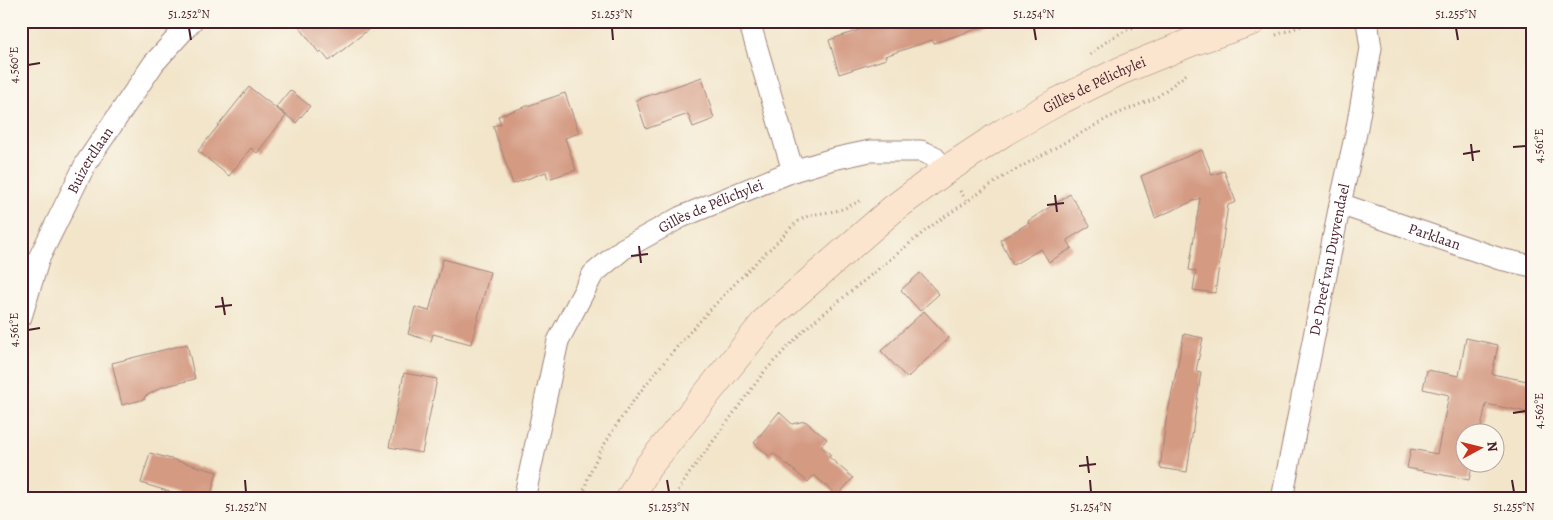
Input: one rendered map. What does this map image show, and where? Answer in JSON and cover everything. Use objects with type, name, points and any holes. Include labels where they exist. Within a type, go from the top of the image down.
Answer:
[{"type":"main road","name":"Gillès de Pélichylei","points":[[630,499],[647,468],[768,318],[893,208],[946,170],[1011,128],[1120,71],[1189,43],[1262,29]]},
{"type":"street","name":"Buizerdlaan","points":[[21,317],[39,258],[86,163],[154,63],[192,21]]},
{"type":"street","points":[[749,21],[793,171]]},
{"type":"street","name":"De Dreef van Duyvendael","points":[[1282,499],[1340,204],[1356,133],[1371,48],[1367,21]]},
{"type":"street","name":"Gillès de Pélichylei","points":[[524,499],[558,340],[593,274],[623,249],[681,217],[793,171],[870,151],[926,152],[946,170]]},
{"type":"street","name":"Parklaan","points":[[1340,204],[1500,259],[1532,266]]},
{"type":"path","points":[[1262,29],[1315,21]]},
{"type":"path","points":[[673,499],[688,474],[764,372],[806,328],[930,226],[994,183],[1110,117],[1158,97],[1196,67]]},
{"type":"path","points":[[582,499],[584,483],[592,464],[611,433],[647,384],[725,294],[802,219],[842,209],[862,200]]},
{"type":"building","points":[[295,21],[379,21],[329,61],[321,51],[319,53]]},
{"type":"building","points":[[856,21],[988,21],[989,25],[934,43],[932,40],[885,56],[886,59],[839,74],[829,40],[859,30]]},
{"type":"building","points":[[702,77],[714,119],[693,127],[688,114],[646,129],[636,100]]},
{"type":"building","points":[[249,87],[286,116],[257,153],[251,148],[229,176],[198,151]]},
{"type":"building","points":[[290,90],[310,106],[296,123],[276,107]]},
{"type":"building","points":[[565,93],[579,133],[565,138],[576,170],[548,179],[546,172],[513,184],[493,126],[501,124],[498,116]]},
{"type":"building","points":[[1202,150],[1212,175],[1224,171],[1236,202],[1228,205],[1215,293],[1193,290],[1196,271],[1189,270],[1200,198],[1155,218],[1141,176]]},
{"type":"building","points":[[1070,194],[1090,226],[1067,240],[1072,248],[1049,262],[1041,249],[1013,265],[1000,240],[1029,223],[1028,221]]},
{"type":"building","points":[[443,259],[490,272],[471,344],[433,334],[431,341],[408,334],[415,307],[429,311]]},
{"type":"building","points":[[920,273],[939,294],[920,311],[901,290]]},
{"type":"building","points":[[924,311],[949,338],[907,378],[881,351]]},
{"type":"building","points":[[1184,334],[1203,338],[1196,371],[1201,372],[1187,472],[1160,468],[1166,421]]},
{"type":"building","points":[[1466,338],[1498,345],[1492,374],[1532,382],[1532,413],[1486,404],[1482,422],[1456,422],[1456,472],[1471,472],[1469,480],[1407,468],[1411,449],[1437,454],[1449,395],[1423,389],[1427,370],[1459,376]]},
{"type":"building","points":[[187,344],[195,379],[162,387],[144,397],[145,399],[122,405],[112,363]]},
{"type":"building","points":[[404,373],[437,379],[422,453],[389,447]]},
{"type":"building","points":[[779,412],[792,424],[805,421],[827,439],[821,446],[831,455],[829,457],[853,478],[837,496],[814,475],[808,482],[773,453],[770,457],[754,443]]},
{"type":"building","points":[[150,453],[217,472],[210,499],[194,499],[141,483]]}]
